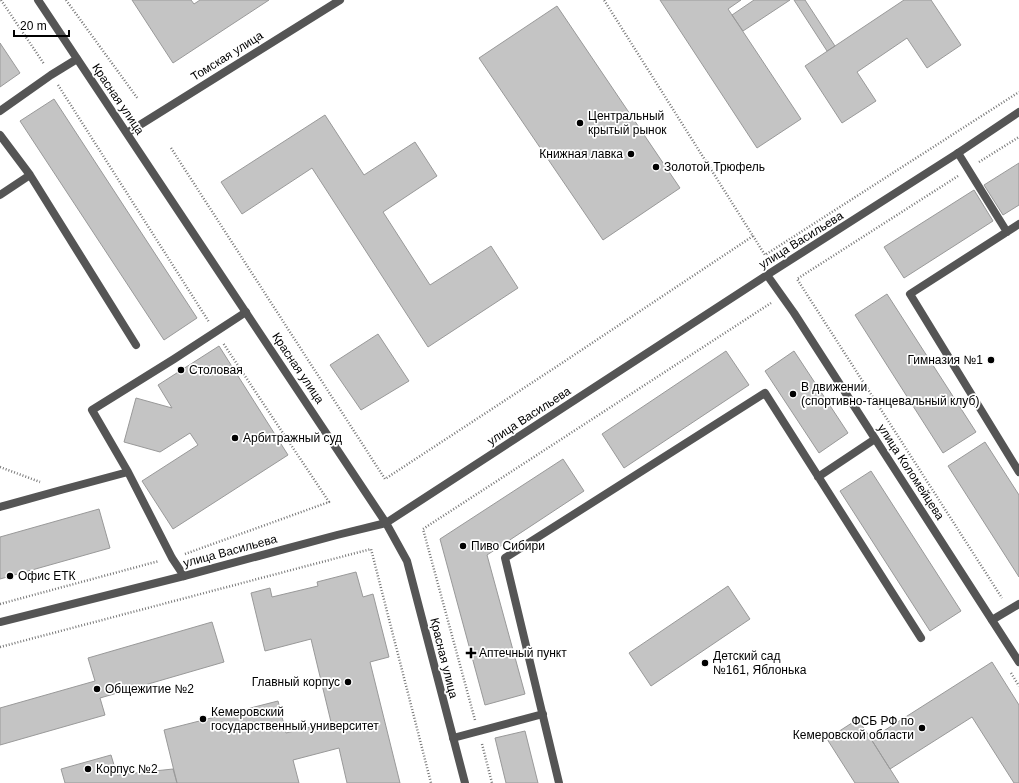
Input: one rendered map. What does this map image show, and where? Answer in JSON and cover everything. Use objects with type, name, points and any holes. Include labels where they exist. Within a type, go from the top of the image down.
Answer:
[{"type":"street","name":"Красная улица","points":[[38,0],[386,523],[407,562],[465,783]]},
{"type":"street","name":"Томская улица","points":[[127,133],[340,0]]},
{"type":"street","points":[[0,111],[51,75],[77,59]]},
{"type":"street","name":"улица Васильева","points":[[0,622],[386,523],[1019,112]]},
{"type":"street","points":[[0,135],[30,175],[136,345]]},
{"type":"street","points":[[958,153],[1007,232]]},
{"type":"street","points":[[0,196],[30,175]]},
{"type":"street","points":[[1019,224],[910,294],[1019,472]]},
{"type":"street","name":"улица Коломейцева","points":[[767,275],[794,313],[1019,662]]},
{"type":"street","points":[[184,576],[172,558],[128,472],[92,410],[246,312]]},
{"type":"street","points":[[559,783],[505,558],[765,393],[921,638]]},
{"type":"street","points":[[818,478],[875,439]]},
{"type":"street","points":[[0,507],[128,472]]},
{"type":"street","points":[[992,620],[1019,604]]},
{"type":"street","points":[[453,738],[543,714]]},
{"type":"path","points":[[66,0],[138,99]]},
{"type":"path","points":[[604,0],[765,255],[1019,92]]},
{"type":"path","points":[[1010,609],[797,279],[1019,137]]},
{"type":"path","points":[[171,148],[385,479],[753,236]]},
{"type":"path","points":[[492,783],[423,529],[771,303]]},
{"type":"path","points":[[0,467],[61,490]]},
{"type":"path","points":[[0,647],[371,549],[432,783]]},
{"type":"building","points":[[132,0],[191,0],[194,4],[200,0],[269,0],[173,63]]},
{"type":"building","points":[[660,0],[741,0],[728,9],[801,119],[757,148]]},
{"type":"building","points":[[754,0],[790,0],[743,31],[732,15]]},
{"type":"building","points":[[794,0],[805,0],[835,46],[827,51]]},
{"type":"building","points":[[904,0],[931,0],[961,45],[927,68],[907,38],[857,72],[876,101],[842,123],[805,66]]},
{"type":"building","name":"Центральный крытый рынок","points":[[557,6],[680,188],[603,240],[479,58]]},
{"type":"building","points":[[0,43],[20,73],[0,87]]},
{"type":"building","points":[[54,99],[197,318],[164,340],[20,121]]},
{"type":"building","points":[[325,115],[364,175],[415,142],[437,176],[383,212],[430,285],[491,246],[518,288],[428,347],[312,168],[242,214],[221,182]]},
{"type":"building","points":[[1019,163],[1019,205],[1003,215],[984,185]]},
{"type":"building","points":[[974,190],[993,221],[904,278],[884,247]]},
{"type":"building","points":[[887,294],[976,432],[943,453],[855,315]]},
{"type":"building","points":[[378,334],[409,381],[361,410],[330,365]]},
{"type":"building","name":"Арбитражный суд","points":[[219,346],[288,455],[173,529],[142,481],[198,445],[190,433],[160,452],[124,442],[136,398],[172,408],[158,385]]},
{"type":"building","points":[[726,351],[749,385],[624,468],[602,434]]},
{"type":"building","points":[[794,351],[848,433],[819,453],[765,371]]},
{"type":"building","points":[[985,442],[1019,495],[1019,577],[948,466]]},
{"type":"building","points":[[563,459],[584,491],[487,555],[525,694],[485,705],[440,539]]},
{"type":"building","points":[[871,471],[961,611],[930,631],[840,491]]},
{"type":"building","points":[[99,509],[110,548],[0,579],[0,537]]},
{"type":"building","name":"Главный корпус","points":[[356,572],[363,597],[373,594],[389,657],[370,662],[400,783],[347,783],[339,748],[293,760],[299,783],[177,783],[164,730],[278,701],[286,733],[331,722],[311,639],[265,651],[251,593],[270,588],[272,597],[318,586],[317,582]]},
{"type":"building","points":[[728,586],[750,619],[651,686],[629,653]]},
{"type":"building","name":"Общежитие №2","points":[[212,622],[224,662],[100,698],[105,715],[0,745],[0,708],[95,681],[88,658]]},
{"type":"building","name":"ФСБ РФ по Кемеровской области","points":[[992,662],[1019,705],[1019,783],[1014,783],[972,717],[890,769],[871,739]]},
{"type":"building","points":[[858,719],[899,783],[855,783],[827,739]]},
{"type":"building","points":[[525,731],[538,783],[506,783],[495,738]]},
{"type":"building","name":"Корпус №2","points":[[111,755],[117,775],[173,769],[177,783],[65,783],[61,769]]},
{"type":"place","name":"Центральный крытый рынок","points":[[580,123]]},
{"type":"place","name":"Книжная лавка","points":[[631,154]]},
{"type":"place","name":"Золотой Трюфель","points":[[656,167]]},
{"type":"place","name":"Гимназия №1","points":[[991,360]]},
{"type":"place","name":"Столовая","points":[[181,370]]},
{"type":"place","name":"В движении (спортивно-танцевальный клуб)","points":[[793,394]]},
{"type":"place","name":"Арбитражный суд","points":[[235,438]]},
{"type":"place","name":"Пиво Сибири","points":[[463,546]]},
{"type":"place","name":"Офис ЕТК","points":[[10,576]]},
{"type":"place","name":"Аптечный пункт","points":[[471,653]]},
{"type":"place","name":"Детский сад №161, Яблонька","points":[[705,663]]},
{"type":"place","name":"Главный корпус","points":[[348,682]]},
{"type":"place","name":"Общежитие №2","points":[[97,689]]},
{"type":"place","name":"Кемеровский государственный университет","points":[[203,719]]},
{"type":"place","name":"ФСБ РФ по Кемеровской области","points":[[922,728]]},
{"type":"place","name":"Корпус №2","points":[[88,769]]}]
